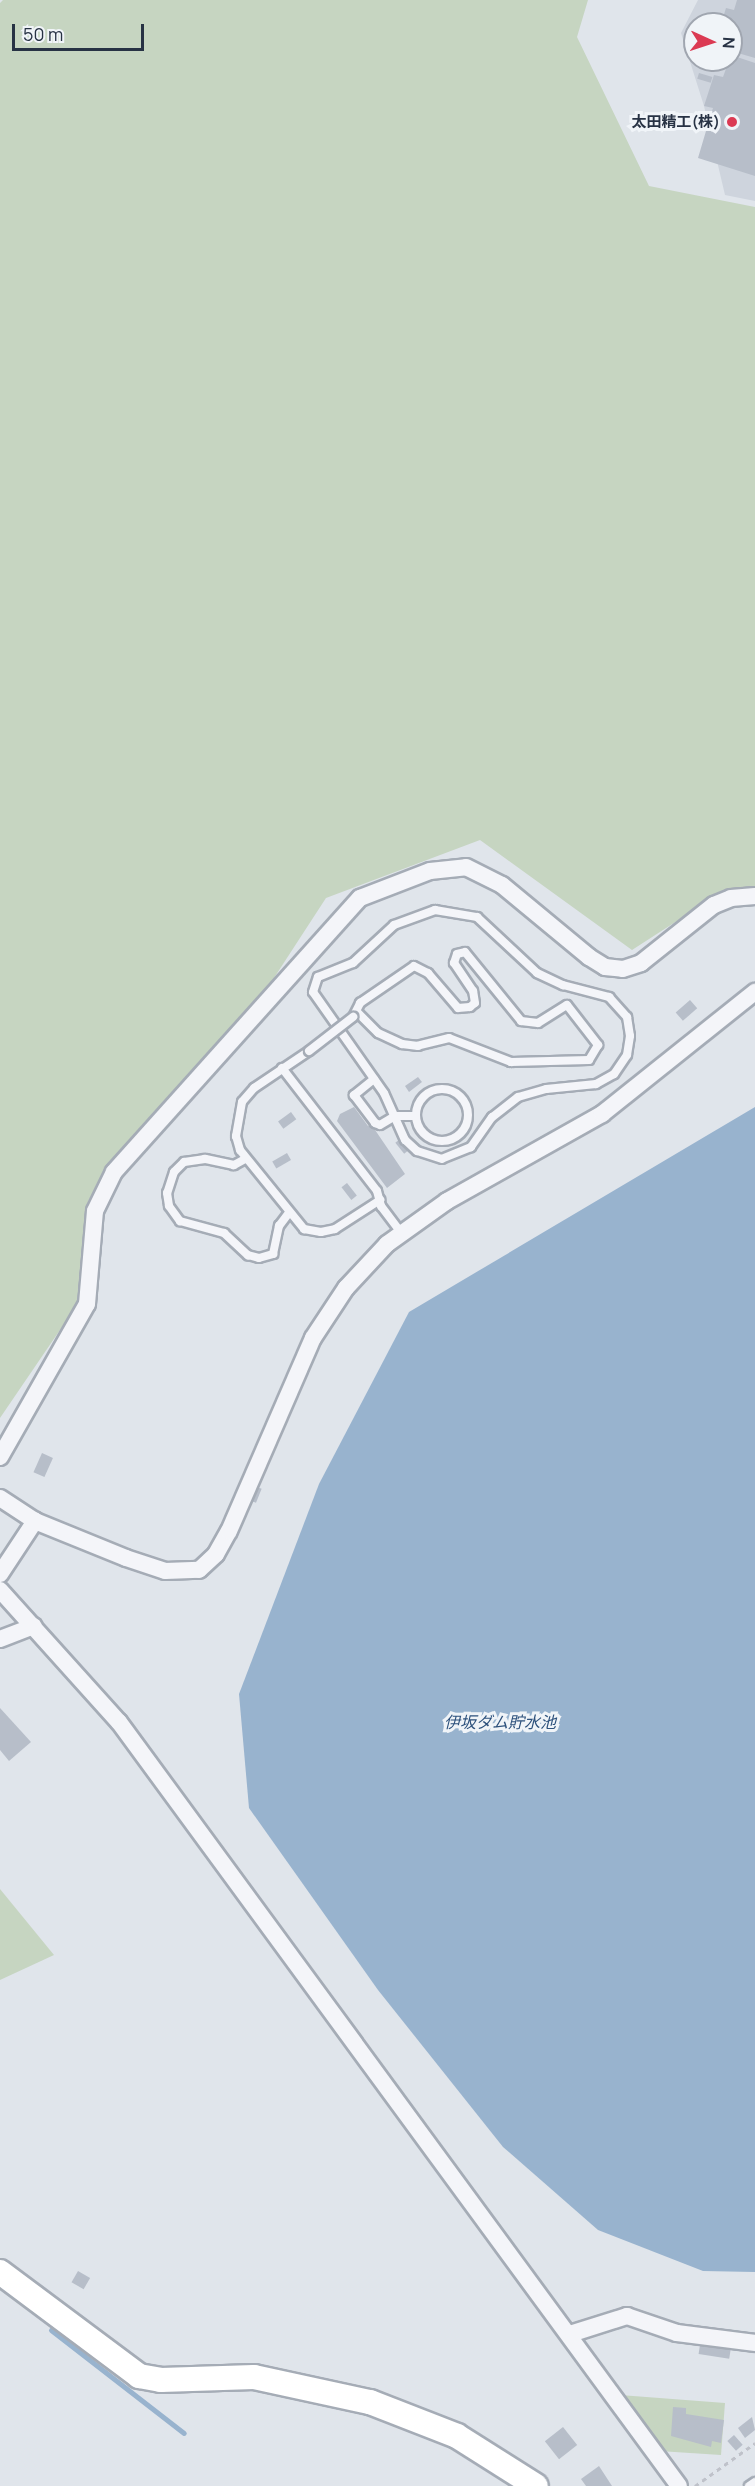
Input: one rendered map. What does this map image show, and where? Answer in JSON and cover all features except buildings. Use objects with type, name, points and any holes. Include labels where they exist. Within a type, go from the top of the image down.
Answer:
[{"type":"street","points":[[0,1457],[87,1304],[95,1211],[114,1172],[360,897],[430,871],[466,867],[502,885],[589,957],[605,967],[623,969],[641,963],[714,905],[731,898],[755,896]]},
{"type":"street","points":[[0,1498],[35,1521],[165,1571],[190,1572],[209,1563],[238,1511],[313,1338],[346,1288],[401,1233],[447,1202],[602,1114],[755,992]]},
{"type":"street","points":[[0,1574],[35,1521]]},
{"type":"street","points":[[0,1590],[119,1722],[570,2334],[679,2486]]},
{"type":"street","points":[[0,1639],[34,1626]]},
{"type":"street","points":[[0,2272],[139,2376],[160,2380],[254,2377],[370,2402],[457,2436],[536,2486]]},
{"type":"street","points":[[570,2334],[627,2316],[677,2333],[755,2343]]},
{"type":"lane","points":[[426,911],[458,911],[477,917],[537,973],[563,985],[601,993],[627,1017],[629,1047],[614,1074],[596,1084],[546,1089],[518,1097],[492,1117],[471,1147],[458,1155],[442,1159],[417,1151],[405,1140],[395,1116],[374,1079],[316,1001],[313,986],[323,974],[363,955],[394,925],[426,911]]},
{"type":"lane","points":[[355,1015],[378,1033],[394,1041],[418,1046],[449,1038],[511,1062],[589,1060],[598,1045],[567,1005],[538,1023],[521,1020],[465,952],[457,954],[454,963],[473,991],[475,1003],[470,1007],[458,1008],[428,973],[414,966],[360,1003],[355,1015],[309,1051],[282,1068],[242,1102],[236,1136],[244,1159],[288,1214],[304,1229],[328,1231],[344,1225],[380,1200]]},
{"type":"lane","points":[[282,1068],[377,1191],[380,1200],[401,1233]]},
{"type":"lane","points":[[374,1079],[354,1095],[375,1123],[380,1125],[395,1116],[416,1116]]},
{"type":"lane","points":[[442,1089],[459,1095],[467,1110],[464,1128],[445,1141],[423,1133],[416,1116],[425,1095],[442,1089]]},
{"type":"lane","points":[[244,1159],[234,1165],[199,1158],[184,1162],[174,1172],[168,1201],[180,1221],[224,1233],[248,1255],[259,1258],[273,1254],[279,1226],[288,1214]]},
{"type":"lane","points":[[749,2486],[755,2482]]},
{"type":"path","points":[[695,2486],[755,2443]]},
{"type":"shaded area","points":[[698,0],[755,0],[755,201],[725,195],[704,106],[693,72],[743,72],[743,12],[692,12]]},
{"type":"green space","points":[[3,0],[588,0],[577,37],[649,186],[755,207],[755,891],[711,899],[632,950],[480,840],[326,898],[272,981],[119,1152],[88,1201],[77,1305],[0,1418],[0,3]]},
{"type":"green space","points":[[0,1889],[54,1955],[0,1980]]},
{"type":"green space","points":[[620,2395],[725,2403],[721,2455],[659,2451]]},
{"type":"water","name":"伊坂ダム貯水池","points":[[755,1107],[755,2272],[703,2271],[598,2230],[503,2147],[378,1990],[249,1808],[239,1694],[319,1484],[409,1312]]},
{"type":"waterway","points":[[51,2330],[184,2433]]},
{"type":"place","name":"太田精工(株)","points":[[732,122]]}]
